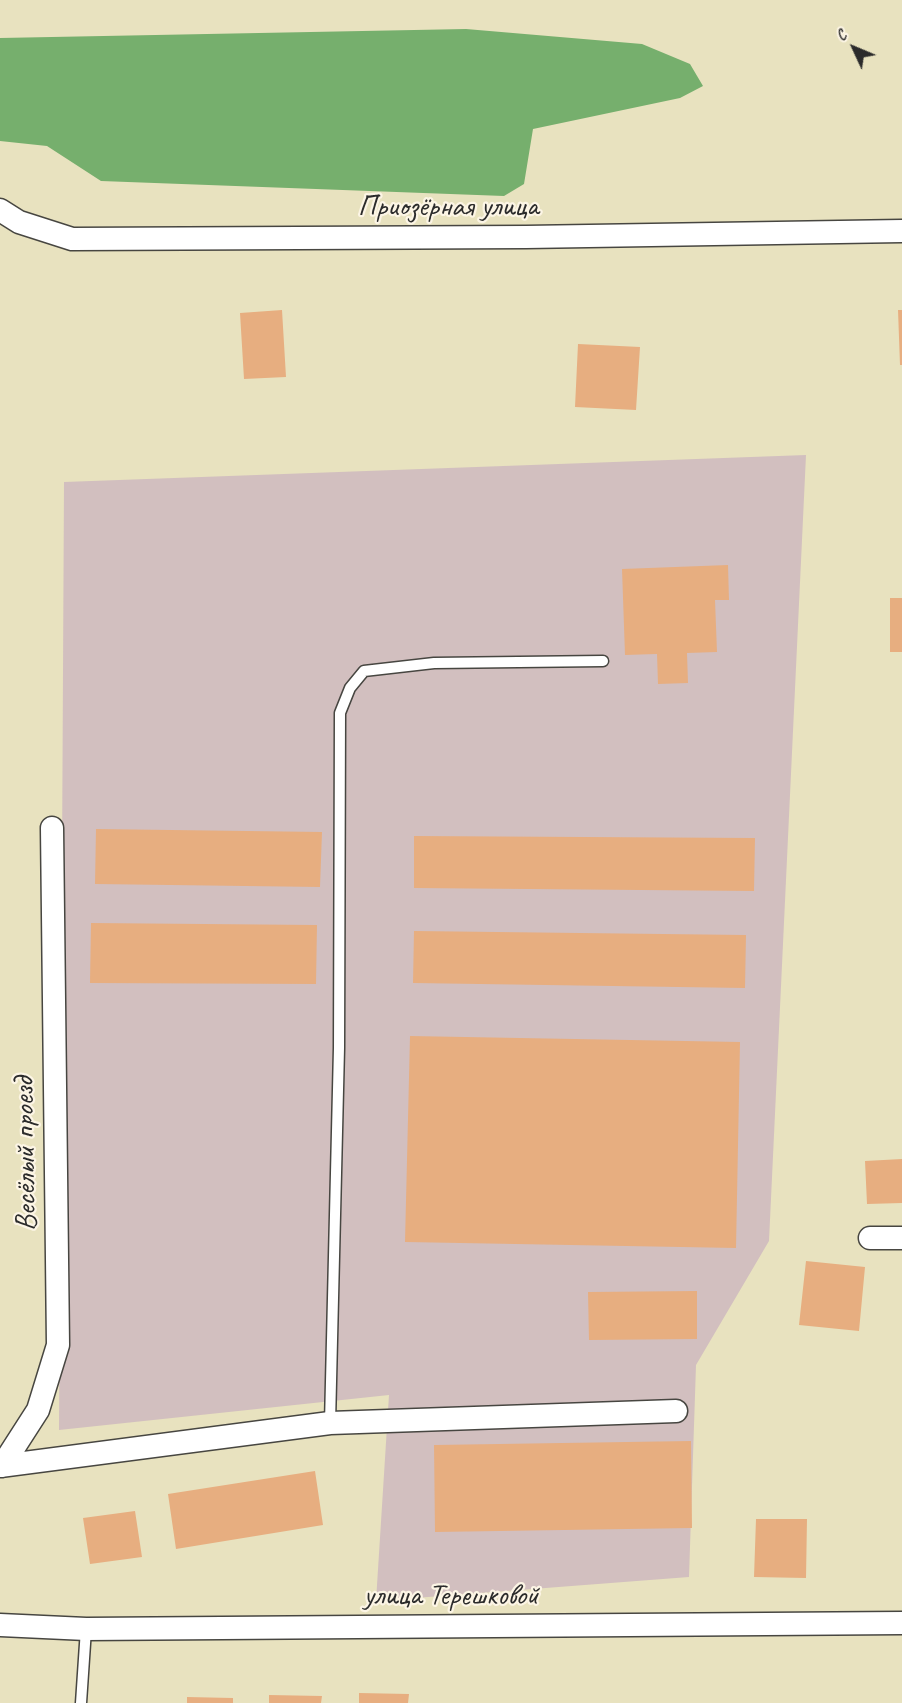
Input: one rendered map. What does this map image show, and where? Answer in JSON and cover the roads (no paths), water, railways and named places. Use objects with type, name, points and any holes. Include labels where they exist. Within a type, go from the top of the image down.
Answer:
[{"type":"street","name":"Приозёрная улица","points":[[0,210],[19,222],[72,239],[514,237],[902,231]]},
{"type":"street","name":"Весёлый проезд","points":[[1,1466],[38,1410],[58,1345],[52,828]]},
{"type":"street","points":[[870,1238],[902,1238]]},
{"type":"street","points":[[1,1466],[330,1423],[676,1411]]},
{"type":"street","name":"улица Терешковой","points":[[0,1625],[86,1629],[902,1623]]},
{"type":"lane","points":[[330,1423],[339,1048],[340,713],[350,688],[364,671],[434,663],[603,661]]},
{"type":"lane","points":[[81,1703],[86,1629]]}]
